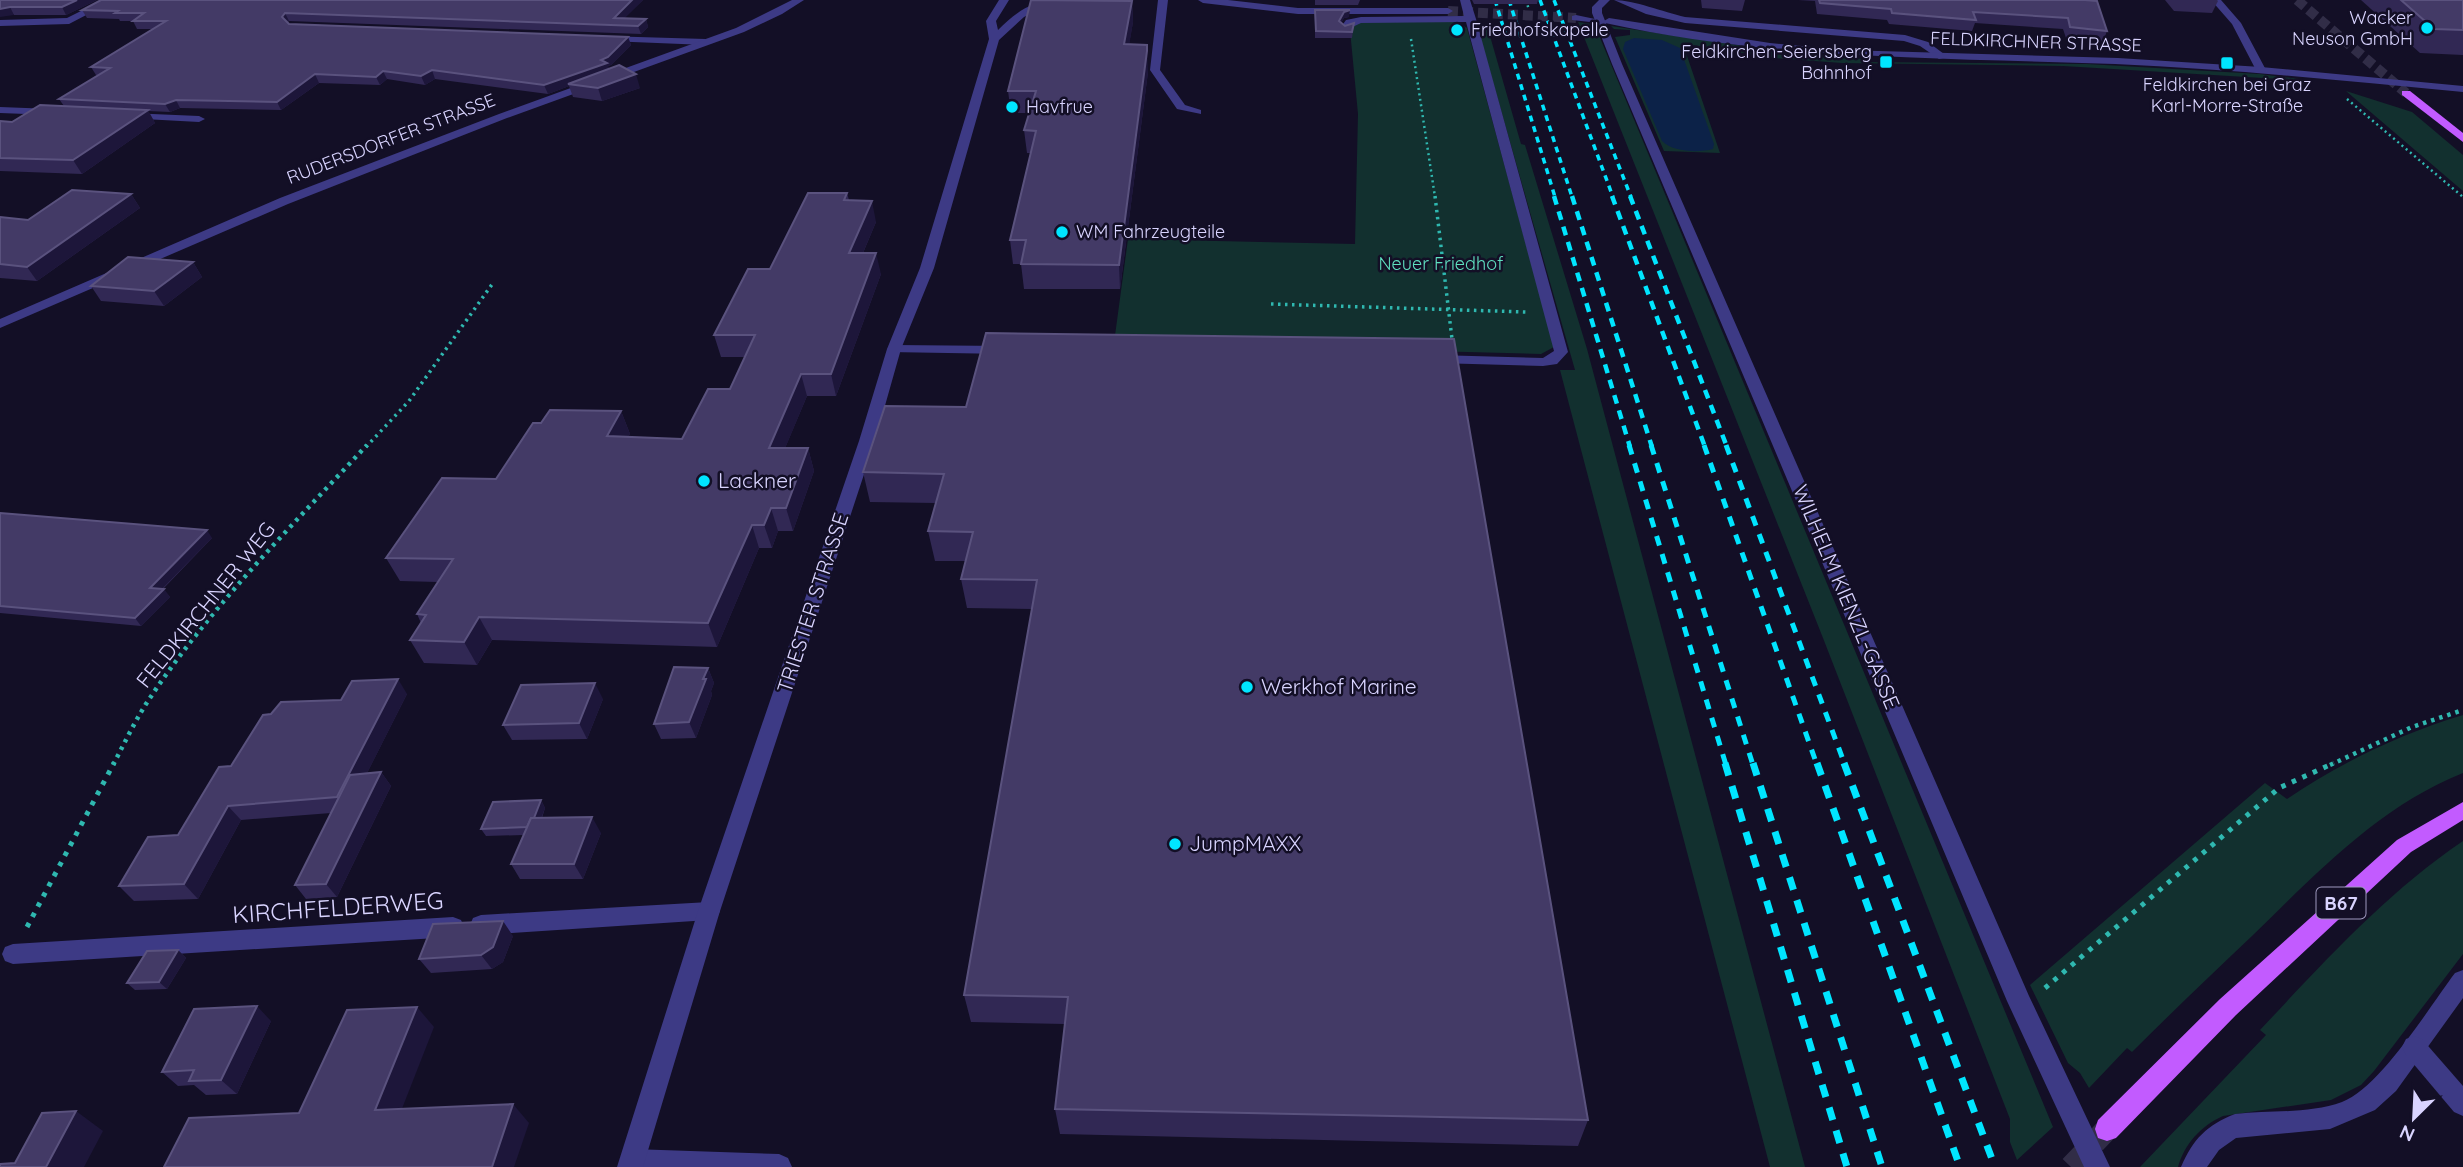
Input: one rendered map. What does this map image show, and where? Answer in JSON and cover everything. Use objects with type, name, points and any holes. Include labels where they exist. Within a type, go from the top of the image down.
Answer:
[{"type":"main road","points":[[2406,93],[2463,139]]},
{"type":"main road","name":"B67","points":[[2107,1129],[2228,1007],[2404,846],[2463,810]]},
{"type":"street","points":[[0,23],[69,21],[110,0]]},
{"type":"street","name":"RUDERSDORFER STRASSE","points":[[0,324],[284,201],[503,116],[706,42],[779,12],[799,0]]},
{"type":"street","name":"TRIESTER STRASSE","points":[[631,1165],[709,911],[769,737],[894,349],[927,268],[994,39],[991,21],[1004,0]]},
{"type":"street","points":[[994,39],[1017,16],[1038,1],[1052,0]]},
{"type":"street","points":[[1163,0],[1155,70],[1181,107],[1197,112]]},
{"type":"street","points":[[1203,0],[1298,11],[1446,16]]},
{"type":"street","points":[[1599,20],[1597,7],[1605,0]]},
{"type":"street","points":[[1619,0],[1665,16],[1707,23],[1892,36],[1924,44],[1943,57]]},
{"type":"street","points":[[1632,6],[1646,0]]},
{"type":"street","points":[[2216,0],[2236,23],[2261,70]]},
{"type":"street","points":[[1346,27],[1350,22],[1361,19],[1446,16],[1469,10],[1561,352],[1552,361],[1418,358]]},
{"type":"street","points":[[1429,36],[1446,16]]},
{"type":"street","name":"FELDKIRCHNER STRASSE","points":[[1576,18],[1797,49],[1943,57],[2118,61],[2261,70],[2463,89]]},
{"type":"street","name":"WILHELM KIENZL-GASSE","points":[[1599,20],[2019,1001],[2072,1108],[2097,1167]]},
{"type":"street","points":[[602,38],[706,42]]},
{"type":"street","points":[[0,110],[67,113]]},
{"type":"street","points":[[120,115],[199,119]]},
{"type":"street","points":[[894,349],[1017,350]]},
{"type":"street","name":"KIRCHFELDERWEG","points":[[13,954],[709,911]]},
{"type":"street","points":[[2194,1167],[2205,1146],[2222,1131],[2244,1125],[2317,1118],[2357,1108],[2387,1083],[2463,980]]},
{"type":"street","points":[[2414,1047],[2463,1104]]},
{"type":"street","points":[[631,1165],[779,1167]]},
{"type":"path","points":[[1525,0],[1529,10]]},
{"type":"path","points":[[1429,36],[1411,39],[1453,344]]},
{"type":"path","points":[[2321,75],[2371,121],[2463,197]]},
{"type":"path","name":"FELDKIRCHNER WEG","points":[[13,954],[145,705],[190,643],[272,547],[409,401],[493,283]]},
{"type":"path","points":[[1271,304],[1552,313]]},
{"type":"path","points":[[2019,1001],[2040,991],[2068,971],[2279,788],[2412,727],[2463,710]]},
{"type":"green space","name":"Neuer Friedhof","points":[[1452,18],[1467,28],[1554,347],[1541,354],[1114,343],[1128,239],[1355,244],[1358,114],[1350,30],[1336,30],[1359,23]]},
{"type":"green space","points":[[1578,22],[1592,24],[1598,33],[2053,1127],[2017,1160],[2010,1142],[2010,1119],[1823,638]]},
{"type":"green space","points":[[1611,26],[1769,50],[1863,59],[1866,62],[2087,64],[2260,74],[2314,81],[2063,66],[1842,63],[1774,58],[1686,44],[1684,47],[1720,153],[1664,151],[1615,37],[1630,35],[1630,30],[1614,29]]},
{"type":"green space","points":[[1488,29],[1521,144],[1525,145],[1587,349],[1805,1167],[1770,1167],[1560,370],[1575,370],[1479,33]]},
{"type":"green space","points":[[2346,91],[2412,112],[2463,155],[2463,191]]},
{"type":"green space","points":[[2463,715],[2463,773],[2403,804],[2350,844],[2132,1052],[2127,1048],[2089,1088],[2080,1073],[2068,1063],[2030,985],[2265,783],[2287,799],[2372,750]]},
{"type":"green space","points":[[2463,841],[2463,954],[2361,1085],[2331,1100],[2223,1116],[2195,1136],[2178,1167],[2140,1167],[2266,1035],[2260,1030],[2332,954],[2408,883]]},
{"type":"water","points":[[1634,38],[1662,40],[1680,48],[1714,144],[1713,149],[1686,151],[1662,141],[1623,49],[1625,42]]},
{"type":"building","points":[[0,0],[77,0],[62,7],[0,9]]},
{"type":"building","points":[[101,0],[632,0],[614,18],[646,19],[638,26],[285,13],[282,17],[289,24],[628,37],[608,57],[601,60],[607,63],[544,85],[432,70],[421,76],[383,71],[376,77],[315,74],[277,102],[176,100],[165,104],[59,99],[110,68],[91,67],[166,21],[133,21],[144,13],[82,10]]},
{"type":"building","points":[[1031,0],[1132,1],[1124,44],[1147,45],[1119,265],[1021,264],[1026,240],[1010,240],[1036,131],[1024,130],[1036,91],[1008,91]]},
{"type":"building","points":[[1819,0],[2097,1],[2107,31],[2070,27],[2068,18],[1973,12],[1976,20],[1892,13],[1891,9],[1820,3]]},
{"type":"building","points":[[2401,0],[2463,0],[2463,30],[2434,29]]},
{"type":"building","points":[[1315,10],[1350,10],[1344,12],[1339,21],[1345,26],[1354,23],[1352,32],[1316,31]]},
{"type":"building","points":[[619,65],[636,74],[598,88],[568,84]]},
{"type":"building","points":[[40,105],[148,110],[73,160],[0,158],[0,121],[12,122]]},
{"type":"building","points":[[72,190],[131,194],[27,267],[0,264],[0,217],[28,220]]},
{"type":"building","points":[[808,193],[847,193],[844,200],[872,201],[849,253],[876,253],[831,374],[801,374],[769,448],[808,448],[786,508],[771,508],[764,525],[752,525],[708,623],[479,617],[464,642],[410,640],[426,615],[417,614],[453,559],[386,558],[442,478],[496,479],[533,423],[541,423],[550,410],[621,411],[607,436],[682,439],[708,389],[730,389],[755,335],[714,335],[748,269],[770,269]]},
{"type":"building","points":[[128,257],[193,262],[154,291],[91,286]]},
{"type":"building","points":[[986,333],[1454,339],[1588,1120],[1055,1109],[1068,997],[964,995],[1037,580],[961,579],[973,532],[928,531],[944,474],[863,472],[885,406],[966,407]]},
{"type":"building","points":[[0,513],[207,530],[150,588],[164,589],[135,618],[0,606]]},
{"type":"building","points":[[674,667],[708,668],[703,679],[706,679],[689,722],[654,724]]},
{"type":"building","points":[[398,679],[337,797],[228,806],[184,884],[119,886],[148,837],[178,835],[219,767],[231,766],[263,715],[271,714],[281,702],[341,700],[352,681]]},
{"type":"building","points":[[595,683],[579,723],[503,725],[521,685]]},
{"type":"building","points":[[381,772],[326,884],[295,885],[350,775]]},
{"type":"building","points":[[541,800],[527,827],[481,829],[493,802]]},
{"type":"building","points":[[592,817],[574,864],[511,864],[531,818]]},
{"type":"building","points":[[503,921],[493,947],[481,955],[419,959],[433,924]]},
{"type":"building","points":[[178,950],[159,982],[127,983],[147,951]]},
{"type":"building","points":[[257,1006],[221,1080],[189,1081],[194,1070],[162,1072],[194,1009]]},
{"type":"building","points":[[417,1007],[375,1110],[513,1104],[492,1167],[164,1167],[189,1118],[299,1113],[347,1010]]},
{"type":"building","points":[[76,1111],[46,1167],[0,1167],[0,1164],[15,1163],[42,1113]]},
{"type":"tunnel","points":[[2297,0],[2406,93]]},
{"type":"tunnel","points":[[1448,11],[1576,18]]},
{"type":"tunnel","points":[[2071,1167],[2107,1129]]},
{"type":"railway","points":[[1495,0],[1555,197]]},
{"type":"railway","points":[[1509,0],[1572,197]]},
{"type":"railway","points":[[1540,0],[1613,197]]},
{"type":"railway","points":[[1554,0],[1631,197]]},
{"type":"railway","points":[[1554,196],[1630,447]]},
{"type":"railway","points":[[1572,196],[1652,447]]},
{"type":"railway","points":[[1612,196],[1705,447]]},
{"type":"railway","points":[[1630,196],[1727,447]]},
{"type":"railway","points":[[1629,445],[1726,765]]},
{"type":"railway","points":[[1651,445],[1753,765]]},
{"type":"railway","points":[[1704,445],[1817,765]]},
{"type":"railway","points":[[1726,445],[1845,765]]},
{"type":"railway","points":[[1725,763],[1847,1167]]},
{"type":"railway","points":[[1753,763],[1882,1167]]},
{"type":"railway","points":[[1817,763],[1960,1167]]},
{"type":"railway","points":[[1844,763],[1995,1167]]},
{"type":"place","name":"Wacker Neuson GmbH","points":[[2427,28]]},
{"type":"place","name":"Friedhofskapelle","points":[[1457,30]]},
{"type":"place","name":"Feldkirchen-Seiersberg Bahnhof","points":[[1886,62]]},
{"type":"place","name":"Feldkirchen bei Graz Karl-Morre-Straße","points":[[2227,63]]},
{"type":"place","name":"Havfrue","points":[[1012,107]]},
{"type":"place","name":"WM Fahrzeugteile","points":[[1062,232]]},
{"type":"place","name":"Lackner","points":[[704,481]]},
{"type":"place","name":"Werkhof Marine","points":[[1247,687]]},
{"type":"place","name":"JumpMAXX","points":[[1175,844]]}]
